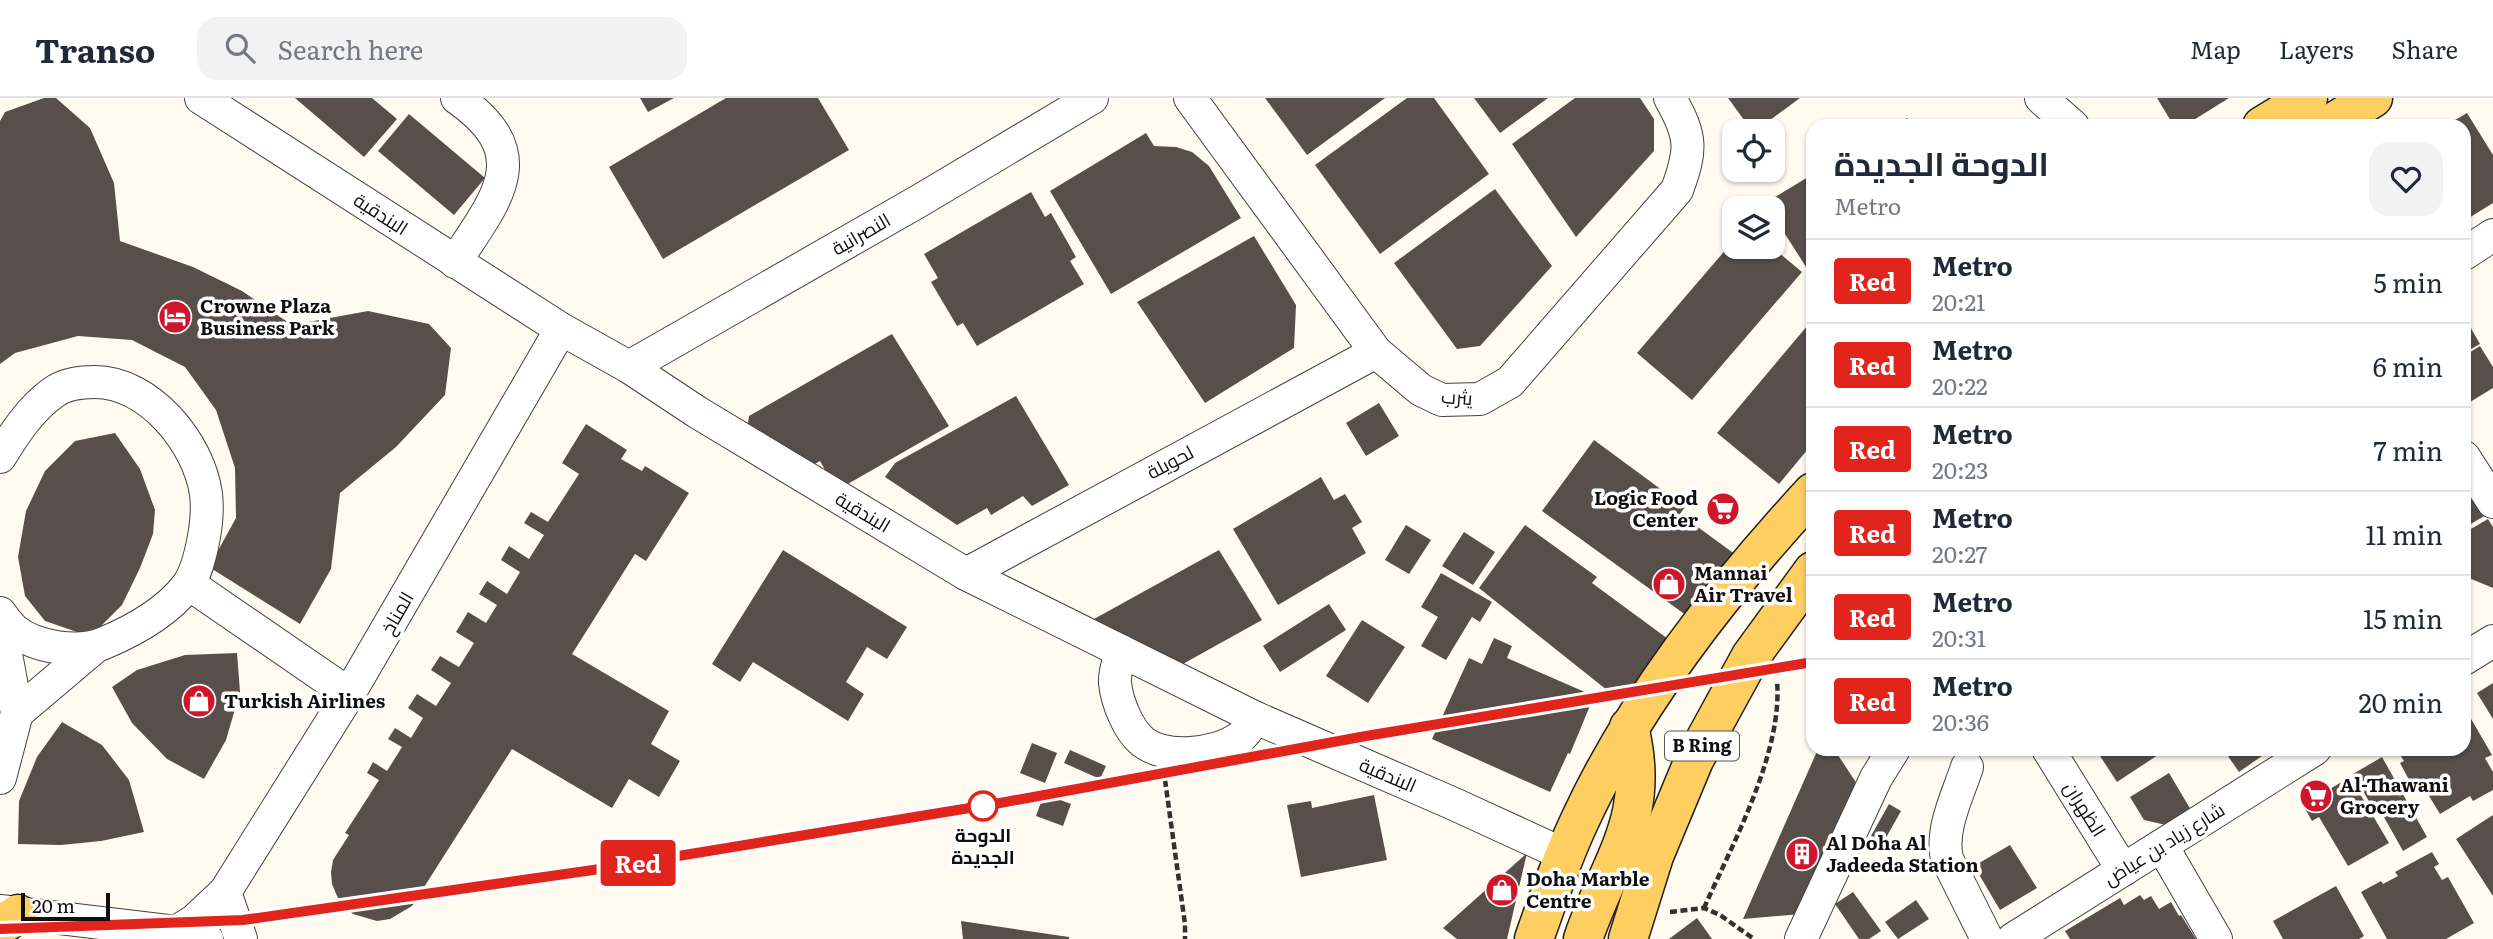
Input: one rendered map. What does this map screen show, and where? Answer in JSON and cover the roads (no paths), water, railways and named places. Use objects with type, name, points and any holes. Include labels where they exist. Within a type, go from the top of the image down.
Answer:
[{"type":"main road","points":[[2274,119],[2308,98]]},
{"type":"main road","points":[[2338,119],[2373,98]]},
{"type":"main road","points":[[1534,939],[1564,855],[1629,727],[1683,650],[1774,534],[1806,500]]},
{"type":"main road","name":"B Ring","points":[[1632,927],[1654,856],[1694,760],[1751,656],[1806,581]]},
{"type":"main road","points":[[1583,939],[1628,831],[1635,805],[1636,753],[1629,727]]},
{"type":"street","name":"البندقية","points":[[201,98],[561,329],[629,367],[697,412],[966,574],[1256,718],[1564,855]]},
{"type":"street","name":"النصرانية","points":[[629,367],[919,201],[1092,98]]},
{"type":"street","name":"يثرب","points":[[1190,98],[1376,352],[1421,390],[1442,400],[1480,399],[1510,383],[1677,190],[1686,167],[1689,141],[1670,98]]},
{"type":"street","points":[[2040,98],[2047,119]]},
{"type":"street","points":[[2040,98],[2065,119]]},
{"type":"street","points":[[455,262],[486,215],[504,172],[503,155],[496,137],[468,103]]},
{"type":"street","points":[[2471,249],[2493,235]]},
{"type":"street","name":"المناخ","points":[[176,932],[202,915],[225,892],[349,694],[561,329]]},
{"type":"street","name":"لحويلة","points":[[966,574],[1376,352]]},
{"type":"street","points":[[0,457],[30,414],[56,391],[82,382],[103,382],[127,387],[144,396],[162,413],[187,445],[198,466],[206,494],[206,527],[201,556],[189,584],[172,603],[122,636],[95,647],[66,650],[15,631],[0,613]]},
{"type":"street","points":[[2471,468],[2493,502]]},
{"type":"street","points":[[189,584],[349,694]]},
{"type":"street","points":[[0,622],[17,713],[0,778]]},
{"type":"street","points":[[2471,655],[2493,641]]},
{"type":"street","points":[[17,713],[95,647]]},
{"type":"street","points":[[1121,651],[1114,681],[1130,726],[1143,742],[1160,750],[1181,752],[1219,747],[1240,738],[1256,718]]},
{"type":"street","points":[[1801,939],[1890,756]]},
{"type":"street","name":"الظهران","points":[[2052,756],[2123,870]]},
{"type":"street","name":"شارع زياد بن عياض","points":[[2013,939],[2304,756]]},
{"type":"street","points":[[1967,766],[1945,834],[1944,846],[1947,859],[1987,939]]},
{"type":"street","points":[[2162,846],[2216,939]]},
{"type":"street","points":[[225,892],[241,939]]},
{"type":"street","points":[[4,910],[176,932],[207,939]]},
{"type":"metro line","name":"Red","points":[[0,929],[243,920],[593,870],[1000,803],[1366,736],[1806,663]]},
{"type":"place","name":"Crowne Plaza Business Park","points":[[175,317]]},
{"type":"place","name":"Logic Food Center","points":[[1723,509]]},
{"type":"place","name":"Mannai Air Travel","points":[[1669,584]]},
{"type":"place","name":"Turkish Airlines","points":[[199,701]]},
{"type":"place","name":"Al-Thawani Grocery","points":[[2316,796]]},
{"type":"place","name":"الدوحة الجديدة","points":[[983,806]]},
{"type":"place","name":"Al Doha Al Jadeeda Station","points":[[1802,854]]},
{"type":"place","name":"Doha Marble Centre","points":[[1502,890]]}]
